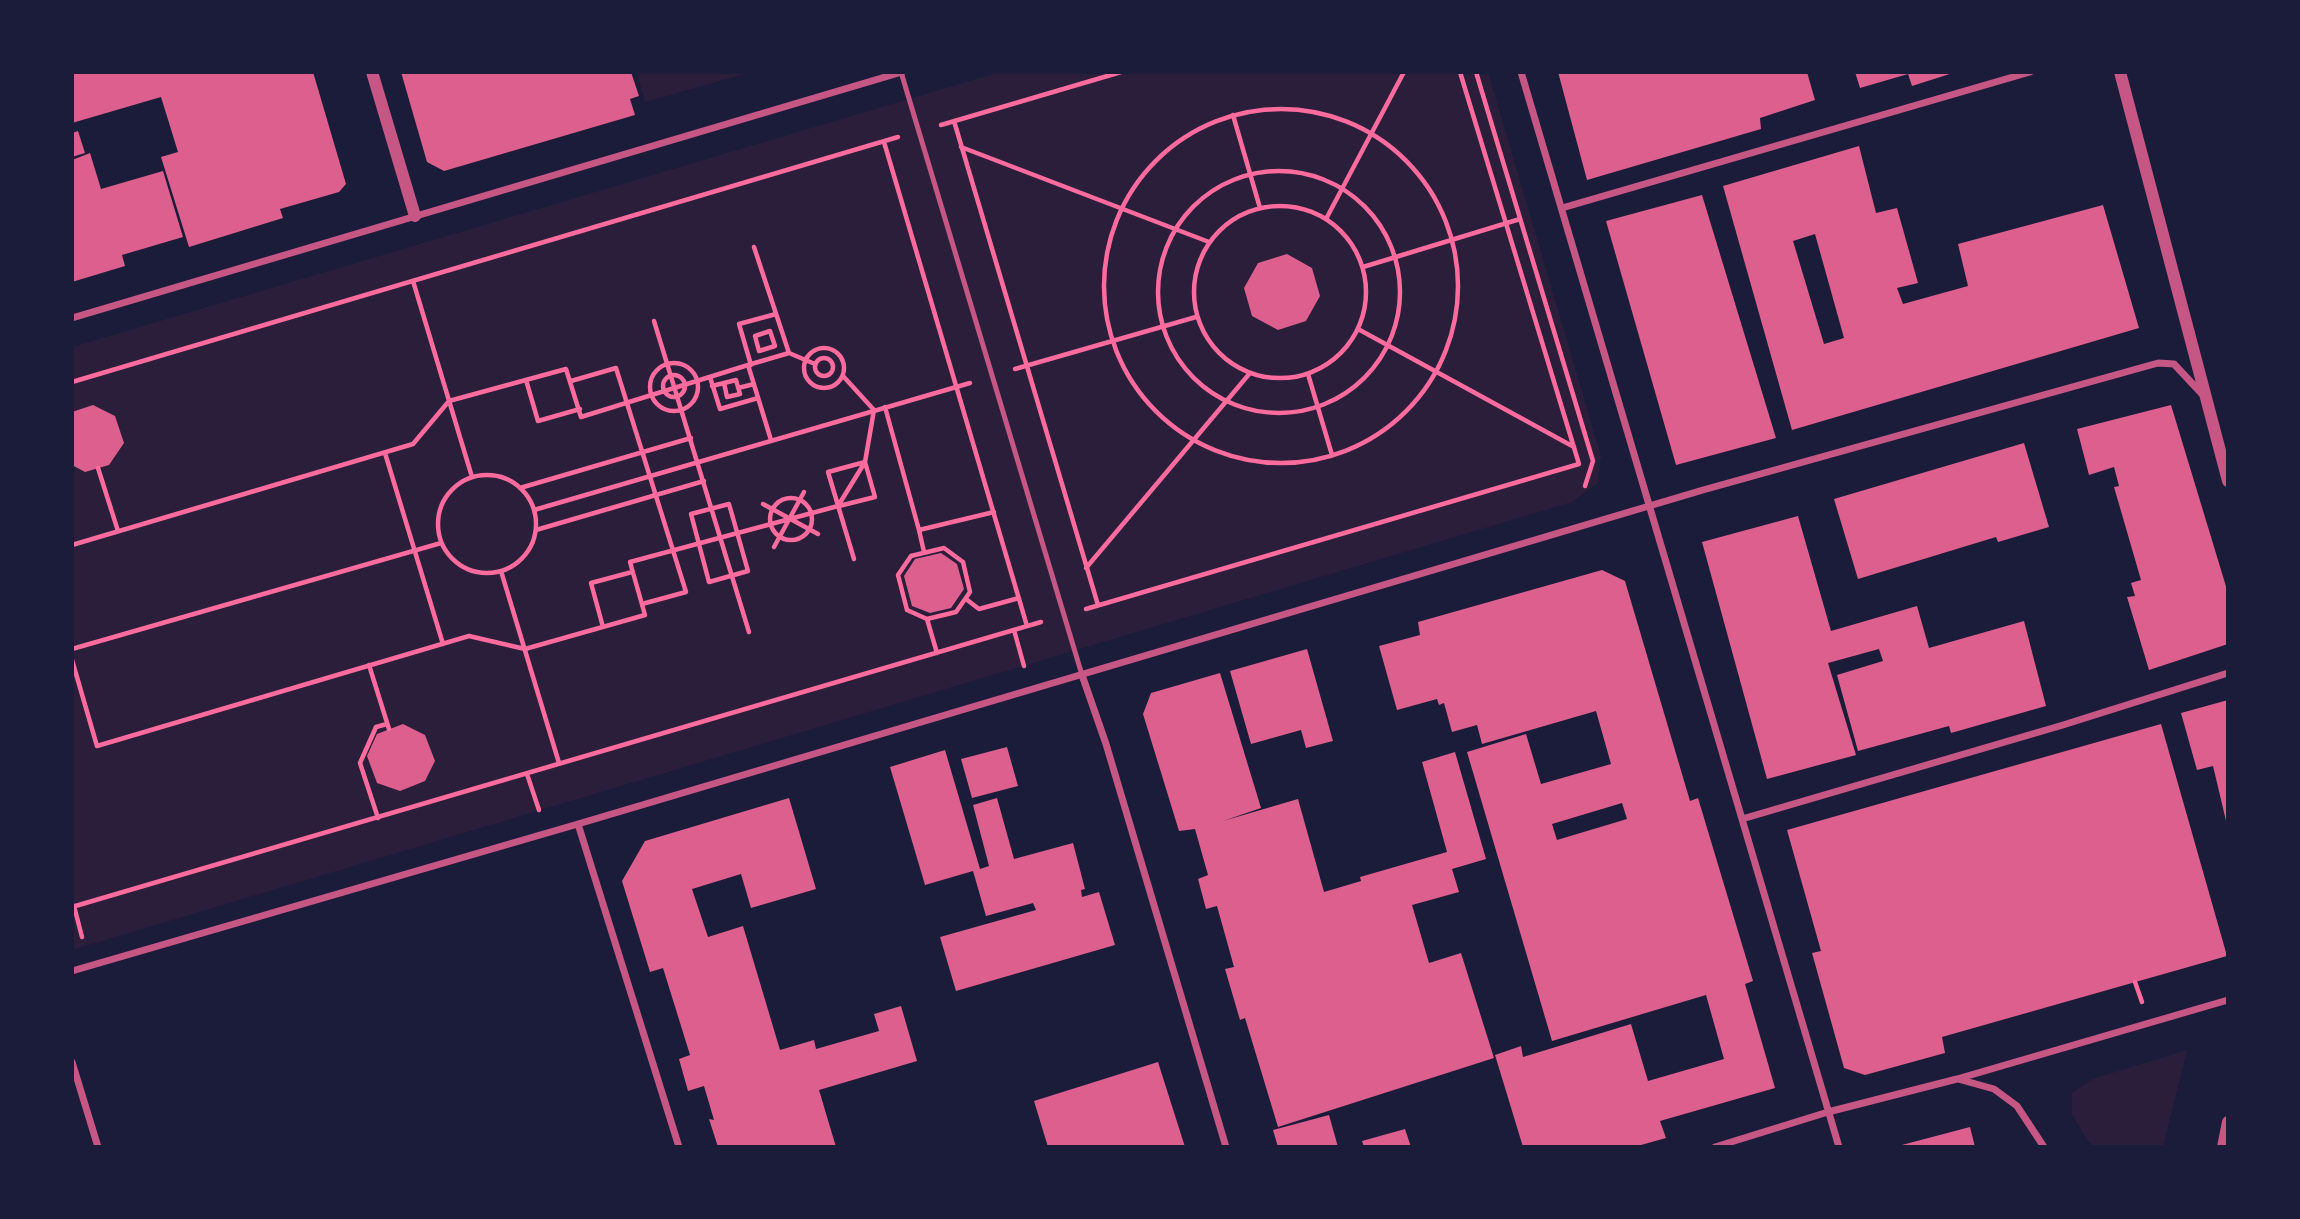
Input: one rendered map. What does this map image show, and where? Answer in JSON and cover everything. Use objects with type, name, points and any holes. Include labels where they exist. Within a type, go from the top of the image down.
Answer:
[{"type":"street","points":[[372,72],[415,216]]},
{"type":"street","points":[[72,318],[901,72]]},
{"type":"street","points":[[1521,72],[1839,1147]]},
{"type":"street","points":[[1562,208],[2030,72]]},
{"type":"street","points":[[2120,72],[2228,481]]},
{"type":"street","points":[[72,971],[578,824],[1649,506],[2158,363],[2174,364],[2204,396]]},
{"type":"street","points":[[1742,819],[2063,725],[2228,673]]},
{"type":"street","points":[[1082,675],[1106,744],[1226,1147]]},
{"type":"street","points":[[578,824],[679,1147]]},
{"type":"street","points":[[1715,1147],[1828,1112],[1957,1079],[2228,1000]]},
{"type":"street","points":[[72,1062],[98,1147]]},
{"type":"street","points":[[1957,1079],[1994,1089],[2017,1106],[2044,1147]]},
{"type":"street","points":[[2223,1147],[2228,1122]]},
{"type":"lane","points":[[901,72],[1082,675]]},
{"type":"path","points":[[72,382],[1121,72]]},
{"type":"path","points":[[1326,219],[1404,72]]},
{"type":"path","points":[[82,937],[73,906],[1579,464],[1460,72]]},
{"type":"path","points":[[1476,72],[1593,461],[1585,485]]},
{"type":"path","points":[[1281,108],[1328,115],[1371,134],[1409,162],[1435,198],[1452,240],[1458,294],[1448,347],[1428,383],[1421,395],[1382,432],[1332,455],[1286,463],[1238,458],[1194,440],[1159,415],[1130,381],[1111,341],[1103,296],[1106,251],[1121,208],[1149,167],[1187,135],[1233,115],[1281,108]]},
{"type":"path","points":[[1233,115],[1260,208]]},
{"type":"path","points":[[954,121],[1098,605]]},
{"type":"path","points":[[884,142],[1027,626]]},
{"type":"path","points":[[961,147],[1209,242]]},
{"type":"path","points":[[1297,172],[1321,178],[1343,189],[1376,218],[1395,257],[1400,303],[1395,326],[1382,356],[1358,384],[1335,399],[1298,411],[1250,410],[1227,401],[1199,383],[1177,357],[1163,326],[1157,293],[1162,260],[1175,229],[1195,204],[1221,186],[1250,175],[1297,172]]},
{"type":"path","points":[[1283,206],[1306,209],[1326,219],[1342,232],[1355,249],[1363,267],[1365,309],[1358,329],[1346,349],[1329,364],[1308,374],[1288,378],[1269,378],[1231,364],[1216,351],[1204,335],[1196,317],[1193,293],[1196,270],[1205,248],[1220,230],[1238,216],[1260,208],[1283,206]]},
{"type":"path","points":[[1363,267],[1520,219]]},
{"type":"path","points":[[754,247],[789,353]]},
{"type":"path","points":[[413,281],[472,477]]},
{"type":"path","points":[[771,440],[739,324],[776,314]]},
{"type":"path","points":[[534,510],[1196,317]]},
{"type":"path","points":[[654,321],[749,632]]},
{"type":"path","points":[[1358,329],[1574,447]]},
{"type":"path","points":[[770,331],[772,338],[775,345],[759,351],[755,336],[770,331]]},
{"type":"path","points":[[772,338],[783,335]]},
{"type":"path","points":[[747,349],[758,345]]},
{"type":"path","points":[[767,348],[770,359]]},
{"type":"path","points":[[822,349],[825,359],[832,367]]},
{"type":"path","points":[[822,349],[836,352],[844,365],[843,376],[834,385],[821,388],[810,382],[804,364],[812,353],[822,349]]},
{"type":"path","points":[[72,545],[413,444],[449,401],[566,369],[581,417],[789,353],[815,364],[836,352]]},
{"type":"path","points":[[667,363],[689,368],[697,381],[697,395],[689,406],[682,410],[660,407],[650,394],[650,379],[667,363]]},
{"type":"path","points":[[815,364],[818,374]]},
{"type":"path","points":[[832,367],[844,365]]},
{"type":"path","points":[[832,367],[830,374],[834,385]]},
{"type":"path","points":[[571,381],[617,368],[686,592],[642,604]]},
{"type":"path","points":[[1087,568],[1250,373]]},
{"type":"path","points":[[810,382],[818,374],[830,374]]},
{"type":"path","points":[[1308,374],[1332,455]]},
{"type":"path","points":[[671,375],[678,376],[685,384],[684,391],[678,396],[671,396],[664,391],[664,381],[671,375]]},
{"type":"path","points":[[843,376],[874,410]]},
{"type":"path","points":[[710,377],[720,409],[758,398]]},
{"type":"path","points":[[526,380],[538,421],[580,409]]},
{"type":"path","points":[[712,386],[736,380],[742,403]]},
{"type":"path","points":[[724,383],[727,397],[754,384]]},
{"type":"path","points":[[886,407],[924,552]]},
{"type":"path","points":[[838,506],[865,462],[874,410]]},
{"type":"path","points":[[520,488],[691,438]]},
{"type":"path","points":[[384,453],[443,644]]},
{"type":"path","points":[[854,559],[828,472],[865,462]]},
{"type":"path","points":[[72,660],[97,746],[469,636],[525,649],[645,615],[630,562],[875,497],[865,462]]},
{"type":"path","points":[[98,468],[118,531]]},
{"type":"path","points":[[484,475],[510,481],[520,488],[534,510],[536,530],[532,544],[524,556],[501,571],[486,574],[466,568],[448,555],[441,542],[439,511],[446,496],[457,485],[472,477],[484,475]]},
{"type":"path","points":[[536,530],[704,481]]},
{"type":"path","points":[[774,547],[804,492]]},
{"type":"path","points":[[786,499],[800,500],[810,510],[812,517],[809,528],[796,539],[780,537],[770,524],[772,508],[786,499]]},
{"type":"path","points":[[729,504],[748,571],[709,582],[691,514],[712,509],[729,504]]},
{"type":"path","points":[[763,504],[818,534]]},
{"type":"path","points":[[919,530],[994,512]]},
{"type":"path","points":[[72,649],[441,542]]},
{"type":"path","points":[[944,548],[963,562],[970,592],[956,612],[927,619],[907,610],[898,575],[911,556],[924,552],[944,548]]},
{"type":"path","points":[[501,571],[559,764]]},
{"type":"path","points":[[603,627],[591,583],[632,572]]},
{"type":"path","points":[[966,598],[979,609],[1018,598]]},
{"type":"path","points":[[927,619],[937,653]]},
{"type":"path","points":[[1014,630],[1024,666]]},
{"type":"path","points":[[369,665],[388,726],[376,727],[360,763],[378,818]]},
{"type":"path","points":[[527,774],[539,811]]},
{"type":"shaded area","points":[[637,72],[752,72],[645,102]]},
{"type":"shaded area","points":[[1000,72],[1488,72],[1601,456],[1598,483],[1572,502],[72,950],[72,347]]},
{"type":"shaded area","points":[[2187,1050],[2163,1147],[2092,1147],[2072,1115],[2072,1093],[2092,1079]]},
{"type":"building","points":[[72,72],[313,72],[346,184],[339,192],[280,209],[283,218],[189,247],[161,157],[178,152],[161,97],[72,123]]},
{"type":"building","points":[[401,72],[631,72],[639,96],[630,99],[635,115],[444,171],[427,162]]},
{"type":"building","points":[[1558,72],[1807,72],[1815,100],[1760,118],[1761,129],[1587,180]]},
{"type":"building","points":[[1855,72],[1956,72],[1912,86],[1908,74],[1860,88]]},
{"type":"building","points":[[78,131],[85,153],[72,157],[72,133]]},
{"type":"building","points":[[1859,146],[1876,213],[1897,208],[1918,283],[1897,288],[1903,304],[1968,286],[1958,244],[2103,205],[2139,328],[1792,430],[1723,186]],"holes":[[[1815,234],[1844,338],[1824,344],[1793,241]]]},
{"type":"building","points":[[90,153],[101,189],[163,171],[183,237],[122,255],[125,266],[72,282],[72,160]]},
{"type":"building","points":[[1702,195],[1776,438],[1676,465],[1606,221]]},
{"type":"building","points":[[1287,254],[1312,268],[1320,296],[1306,321],[1278,330],[1252,316],[1244,288],[1258,263]]},
{"type":"building","points":[[93,405],[115,416],[124,443],[109,465],[85,472],[72,465],[72,412]]},
{"type":"building","points":[[2171,405],[2228,593],[2228,644],[2149,670],[2127,597],[2135,596],[2131,583],[2141,580],[2114,487],[2119,486],[2114,467],[2089,475],[2077,429]]},
{"type":"building","points":[[2024,443],[2049,527],[1998,542],[1996,537],[1858,579],[1834,499]]},
{"type":"building","points":[[1798,516],[1831,631],[1917,606],[1929,648],[2024,621],[2046,706],[1951,733],[1949,726],[1858,751],[1837,675],[1883,661],[1879,649],[1828,663],[1856,755],[1767,779],[1702,542]]},
{"type":"building","points":[[941,553],[957,564],[964,589],[951,608],[930,613],[912,606],[904,576],[915,559]]},
{"type":"building","points":[[1602,570],[1625,581],[1690,801],[1698,798],[1753,981],[1745,984],[1775,1088],[1660,1121],[1666,1138],[1634,1147],[1523,1147],[1495,1055],[1521,1046],[1523,1057],[1631,1024],[1648,1081],[1724,1059],[1706,995],[1552,1041],[1467,752],[1526,734],[1541,784],[1611,764],[1596,711],[1482,744],[1477,725],[1452,732],[1444,703],[1439,705],[1437,699],[1397,710],[1379,646],[1420,635],[1418,622]],"holes":[[[1622,803],[1627,819],[1557,840],[1552,824]]]},
{"type":"building","points":[[1307,649],[1333,741],[1306,748],[1301,730],[1251,744],[1230,671]]},
{"type":"building","points":[[1220,673],[1261,808],[1223,821],[1298,799],[1324,892],[1361,881],[1360,877],[1447,852],[1422,762],[1455,752],[1486,859],[1452,869],[1459,892],[1412,905],[1429,963],[1461,953],[1494,1058],[1278,1127],[1245,1018],[1240,1020],[1225,969],[1234,967],[1217,906],[1206,909],[1198,879],[1208,875],[1195,829],[1179,831],[1143,714],[1151,693]]},
{"type":"building","points":[[2228,700],[2227,825],[2213,766],[2197,770],[2181,713]]},
{"type":"building","points":[[403,724],[425,735],[435,761],[425,781],[400,791],[377,783],[367,756],[377,734]]},
{"type":"building","points":[[2161,724],[2227,956],[1942,1037],[1945,1053],[1865,1075],[1844,1068],[1812,953],[1821,951],[1787,830]]},
{"type":"building","points":[[1007,747],[1018,786],[972,798],[961,759]]},
{"type":"building","points":[[945,750],[980,869],[989,866],[973,805],[997,798],[1014,859],[1073,843],[1085,889],[1081,890],[1082,897],[1099,892],[1115,945],[956,991],[940,937],[1036,910],[1033,903],[986,916],[973,871],[925,885],[890,767]]},
{"type":"building","points":[[789,798],[816,889],[751,908],[741,874],[692,889],[708,937],[743,926],[780,1050],[814,1040],[816,1049],[879,1031],[874,1014],[901,1006],[917,1061],[819,1090],[836,1147],[718,1147],[709,1119],[714,1120],[704,1086],[688,1091],[679,1059],[690,1055],[663,968],[650,972],[622,881],[645,841]]},
{"type":"building","points":[[1158,1062],[1185,1147],[1048,1147],[1034,1101]]},
{"type":"building","points":[[1329,1115],[1338,1147],[1278,1147],[1273,1130]]},
{"type":"building","points":[[1970,1127],[1975,1147],[1898,1147],[1898,1146]]},
{"type":"building","points":[[1405,1129],[1411,1147],[1364,1147],[1362,1141]]}]
